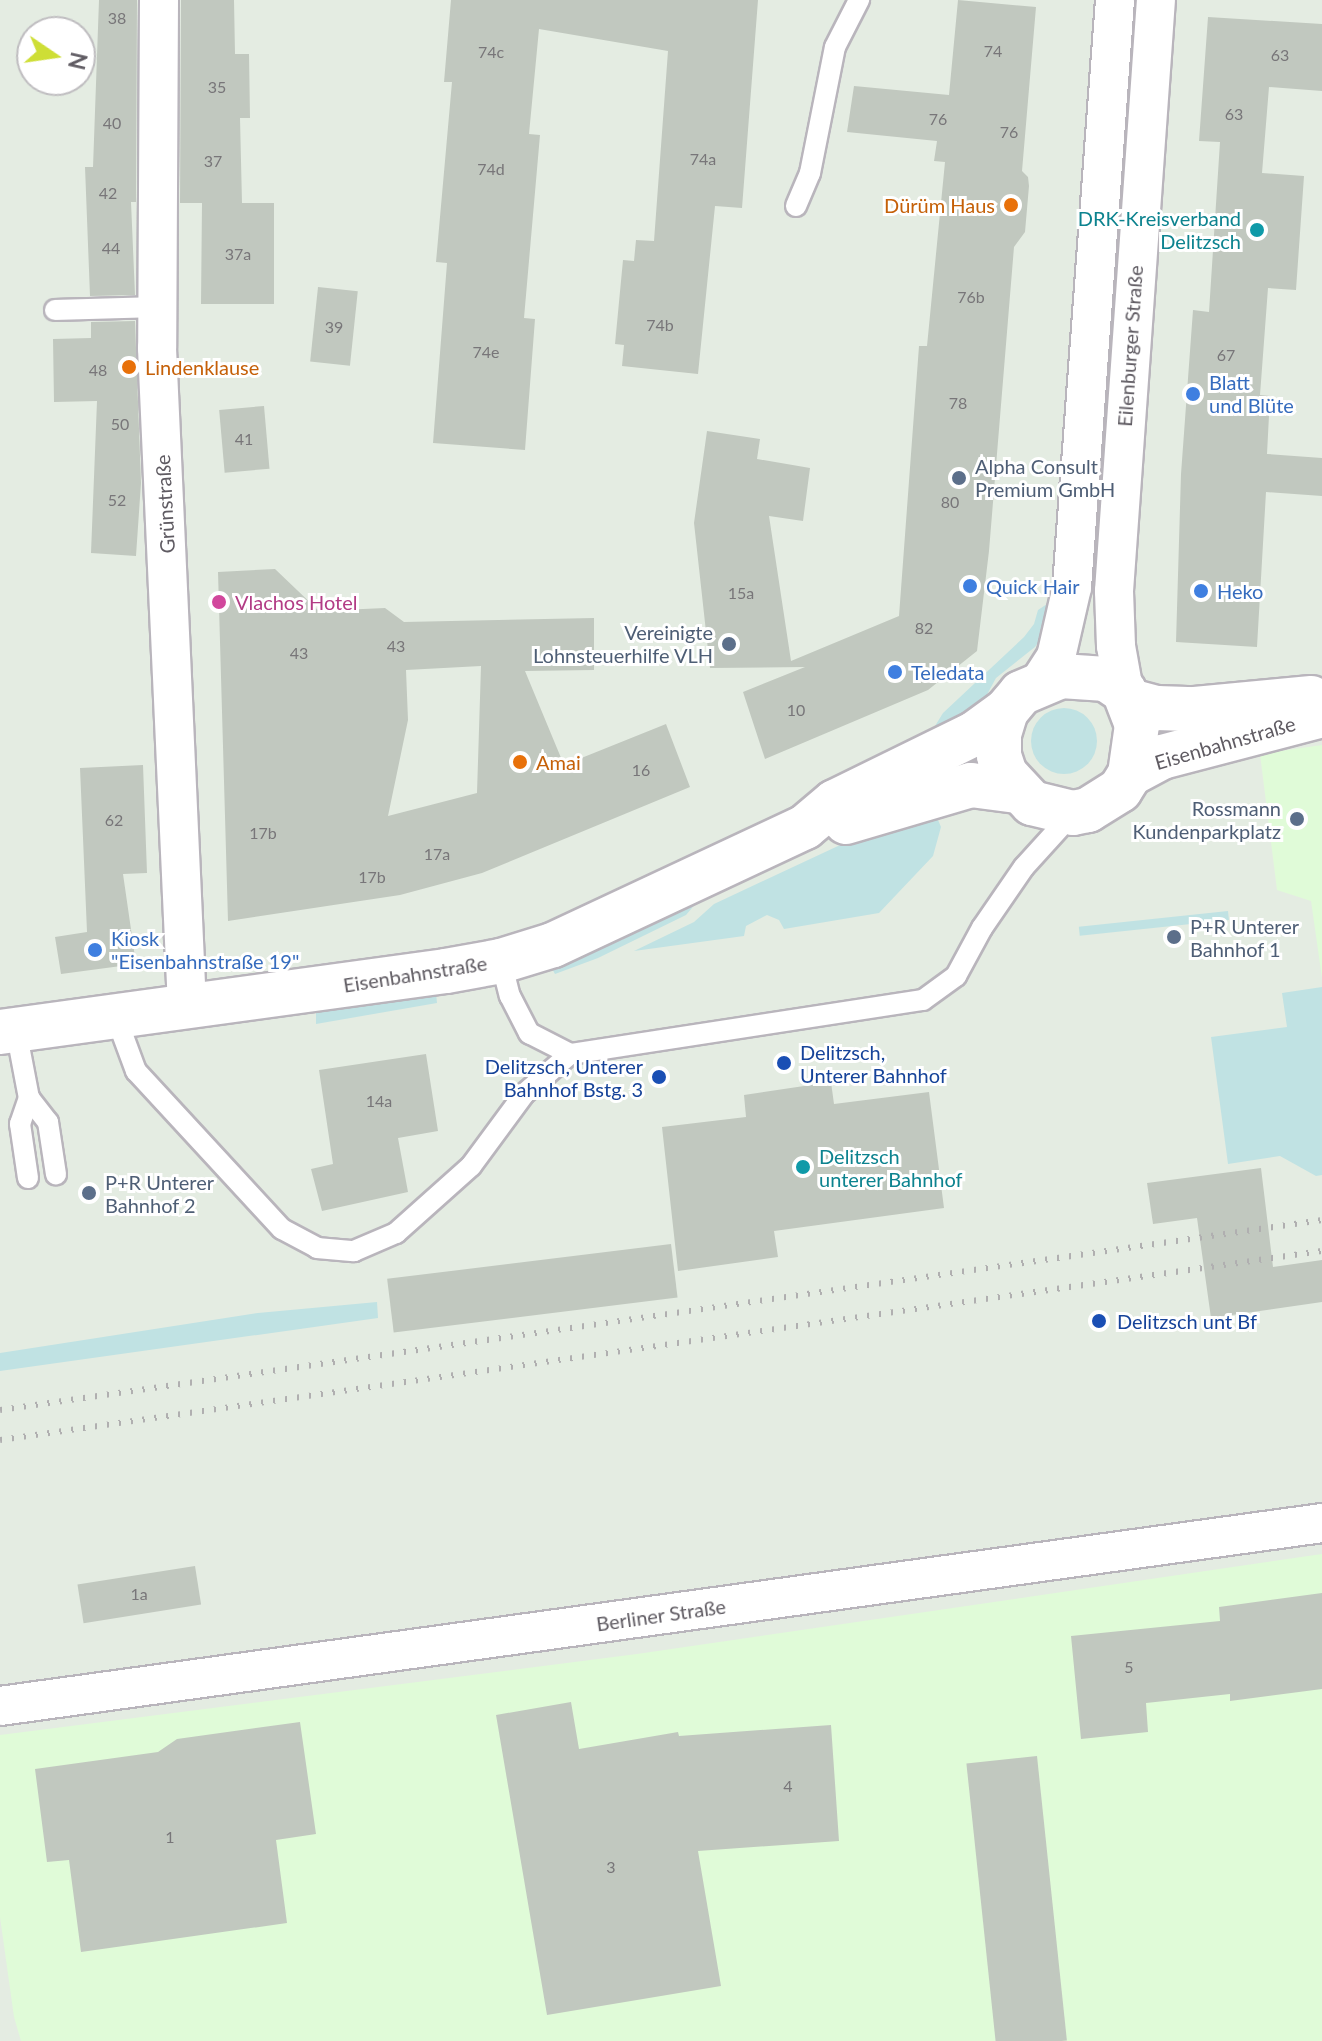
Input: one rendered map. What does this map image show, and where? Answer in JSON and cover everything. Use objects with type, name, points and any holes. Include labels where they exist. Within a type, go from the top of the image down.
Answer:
[{"type":"street","name":"Grünstraße","points":[[159,0],[157,307],[187,1007]]},
{"type":"street","name":"Eilenburger Straße","points":[[1039,683],[1056,657],[1072,587],[1115,0]]},
{"type":"street","name":"Eilenburger Straße","points":[[1127,696],[1116,646],[1114,591],[1156,0]]},
{"type":"street","name":"Eisenbahnstraße","points":[[8,1031],[501,961],[553,945],[805,827],[835,802],[974,734],[1006,711],[1021,693],[1039,683],[1083,675],[1106,679],[1127,696],[1157,708],[1195,709],[1322,698]]},
{"type":"street","name":"Eisenbahnstraße","points":[[805,827],[844,823],[971,785],[1017,791],[1032,803],[1073,813],[1105,802],[1120,790],[1130,774],[1137,725],[1127,696]]},
{"type":"street","points":[[1006,711],[999,734],[999,756],[1005,774],[1017,791]]},
{"type":"street","name":"Eisenbahnstraße","points":[[1130,774],[1162,757],[1322,715]]},
{"type":"street","name":"Berliner Straße","points":[[0,1706],[1322,1523]]},
{"type":"lane","points":[[796,206],[810,173],[835,47],[859,0]]},
{"type":"lane","points":[[55,310],[157,307]]},
{"type":"lane","points":[[116,1017],[136,1071],[282,1229],[317,1248],[354,1251],[396,1233],[471,1166],[524,1094],[570,1054],[923,1000],[956,976],[982,928],[1024,867],[1073,813]]},
{"type":"lane","points":[[501,961],[510,996],[529,1033],[570,1054]]},
{"type":"lane","points":[[8,1031],[29,1098],[48,1122],[56,1174]]},
{"type":"lane","points":[[28,1178],[20,1124],[29,1098]]},
{"type":"shaded area","points":[[1132,23],[1137,25],[1123,259],[1107,258]]},
{"type":"shaded area","points":[[1105,279],[1122,281],[1086,577],[1069,575]]},
{"type":"shaded area","points":[[1056,603],[1049,627],[1035,647],[996,678],[977,713],[934,738],[935,726],[943,713],[1024,637],[1034,624],[1038,610]]},
{"type":"shaded area","points":[[1064,708],[1077,710],[1092,723],[1097,741],[1095,754],[1082,769],[1064,774],[1051,772],[1036,759],[1031,741],[1033,728],[1046,713]]},
{"type":"shaded area","name":"Rossmann Kundenparkplatz","points":[[1322,745],[1322,978],[1311,901],[1277,890],[1260,754]]},
{"type":"shaded area","points":[[933,808],[941,827],[933,856],[879,913],[784,929],[779,920],[767,915],[746,926],[744,936],[634,951],[694,922],[714,904],[853,839]]},
{"type":"shaded area","points":[[697,902],[686,915],[598,958],[555,974],[551,967]]},
{"type":"shaded area","points":[[1228,911],[1229,920],[1080,936],[1079,927]]},
{"type":"shaded area","points":[[1322,987],[1322,1175],[1316,1176],[1280,1156],[1228,1164],[1211,1037],[1287,1027],[1282,993]]},
{"type":"shaded area","points":[[436,993],[437,1003],[316,1024],[316,1012]]},
{"type":"shaded area","points":[[377,1302],[378,1318],[0,1371],[0,1353],[258,1313]]},
{"type":"shaded area","points":[[1322,1554],[1322,2041],[21,2041],[14,2017],[0,1917],[0,1735],[637,1654]]},
{"type":"building","points":[[99,0],[137,0],[136,202],[131,202],[135,295],[90,296],[85,167],[93,167]]},
{"type":"building","points":[[181,0],[234,0],[235,54],[249,54],[250,118],[240,118],[242,203],[274,203],[274,304],[201,304],[202,203],[180,203]]},
{"type":"building","points":[[451,0],[758,0],[742,208],[715,206],[698,374],[622,366],[624,345],[615,344],[623,260],[634,261],[636,240],[654,241],[668,51],[539,29],[529,134],[540,135],[524,318],[535,319],[525,450],[433,443],[447,263],[436,262],[452,82],[444,82]]},
{"type":"building","points":[[958,0],[1036,7],[1022,171],[1028,177],[1029,186],[1025,232],[1014,247],[989,551],[977,651],[928,690],[765,759],[743,692],[805,667],[710,668],[694,523],[707,431],[760,439],[757,459],[810,468],[803,521],[769,516],[791,661],[899,616],[919,346],[927,346],[945,162],[934,161],[937,141],[847,132],[854,86],[949,95]]},
{"type":"building","points":[[1208,17],[1322,24],[1322,91],[1269,87],[1262,173],[1304,176],[1296,290],[1268,288],[1260,395],[1270,396],[1267,454],[1322,458],[1322,496],[1266,492],[1257,647],[1176,642],[1181,474],[1193,310],[1209,312],[1220,142],[1199,141]]},
{"type":"building","points":[[318,287],[358,291],[350,366],[310,362]]},
{"type":"building","points":[[135,321],[141,483],[136,556],[91,553],[97,401],[54,402],[53,339],[91,338],[91,322]]},
{"type":"building","points":[[264,406],[269,469],[225,473],[219,410]]},
{"type":"building","points":[[275,569],[319,611],[385,608],[404,622],[594,618],[594,670],[525,671],[564,765],[666,724],[690,787],[482,873],[400,895],[228,921],[218,572]],"holes":[[[481,666],[477,793],[388,816],[408,720],[406,670]]]},
{"type":"building","points":[[143,765],[147,873],[123,874],[136,964],[61,974],[55,937],[87,932],[80,768]]},
{"type":"building","points":[[426,1054],[438,1131],[398,1138],[408,1192],[322,1211],[311,1169],[333,1164],[319,1070]]},
{"type":"building","name":"Delitzsch unterer Bahnhof","points":[[831,1082],[834,1104],[929,1092],[944,1208],[774,1231],[778,1257],[678,1271],[662,1127],[746,1117],[744,1095]]},
{"type":"building","points":[[1261,1168],[1273,1267],[1322,1260],[1322,1302],[1211,1318],[1197,1218],[1153,1224],[1147,1183]]},
{"type":"building","points":[[671,1244],[678,1298],[394,1332],[387,1279]]},
{"type":"building","points":[[195,1566],[201,1605],[84,1623],[77,1585]]},
{"type":"building","points":[[1322,1593],[1322,1689],[1230,1701],[1230,1694],[1146,1703],[1148,1732],[1081,1739],[1071,1636],[1220,1621],[1219,1607]]},
{"type":"building","points":[[571,1702],[579,1749],[678,1732],[679,1736],[831,1725],[839,1841],[698,1851],[721,1986],[547,2015],[496,1715]]},
{"type":"building","points":[[300,1722],[316,1834],[276,1840],[287,1923],[81,1952],[69,1860],[47,1862],[35,1769],[158,1752],[177,1739]]},
{"type":"building","points":[[1037,1756],[1067,2040],[996,2041],[966,1763]]},
{"type":"railway","points":[[0,1410],[1322,1220]]},
{"type":"railway","points":[[0,1440],[1322,1251]]},
{"type":"place","name":"Dürüm Haus","points":[[1011,205]]},
{"type":"place","name":"DRK-Kreisverband Delitzsch","points":[[1257,230]]},
{"type":"place","name":"Lindenklause","points":[[129,367]]},
{"type":"place","name":"Blatt und Blüte","points":[[1193,394]]},
{"type":"place","name":"Alpha Consult Premium GmbH","points":[[959,478]]},
{"type":"place","name":"Quick Hair","points":[[970,586]]},
{"type":"place","name":"Heko","points":[[1201,591]]},
{"type":"place","name":"Vlachos Hotel","points":[[219,602]]},
{"type":"place","name":"Vereinigte Lohnsteuerhilfe VLH","points":[[729,644]]},
{"type":"place","name":"Teledata","points":[[895,672]]},
{"type":"place","name":"Amai","points":[[520,762]]},
{"type":"place","name":"Rossmann Kundenparkplatz","points":[[1297,819]]},
{"type":"place","name":"P+R Unterer Bahnhof 1","points":[[1174,937]]},
{"type":"place","name":"Kiosk \"Eisenbahnstraße 19\"","points":[[95,950]]},
{"type":"place","name":"Delitzsch, Unterer Bahnhof","points":[[784,1063]]},
{"type":"place","name":"Delitzsch, Unterer Bahnhof Bstg. 3","points":[[659,1077]]},
{"type":"place","name":"Delitzsch unterer Bahnhof","points":[[803,1167]]},
{"type":"place","name":"P+R Unterer Bahnhof 2","points":[[89,1193]]},
{"type":"place","name":"Delitzsch unt Bf","points":[[1099,1321]]}]
